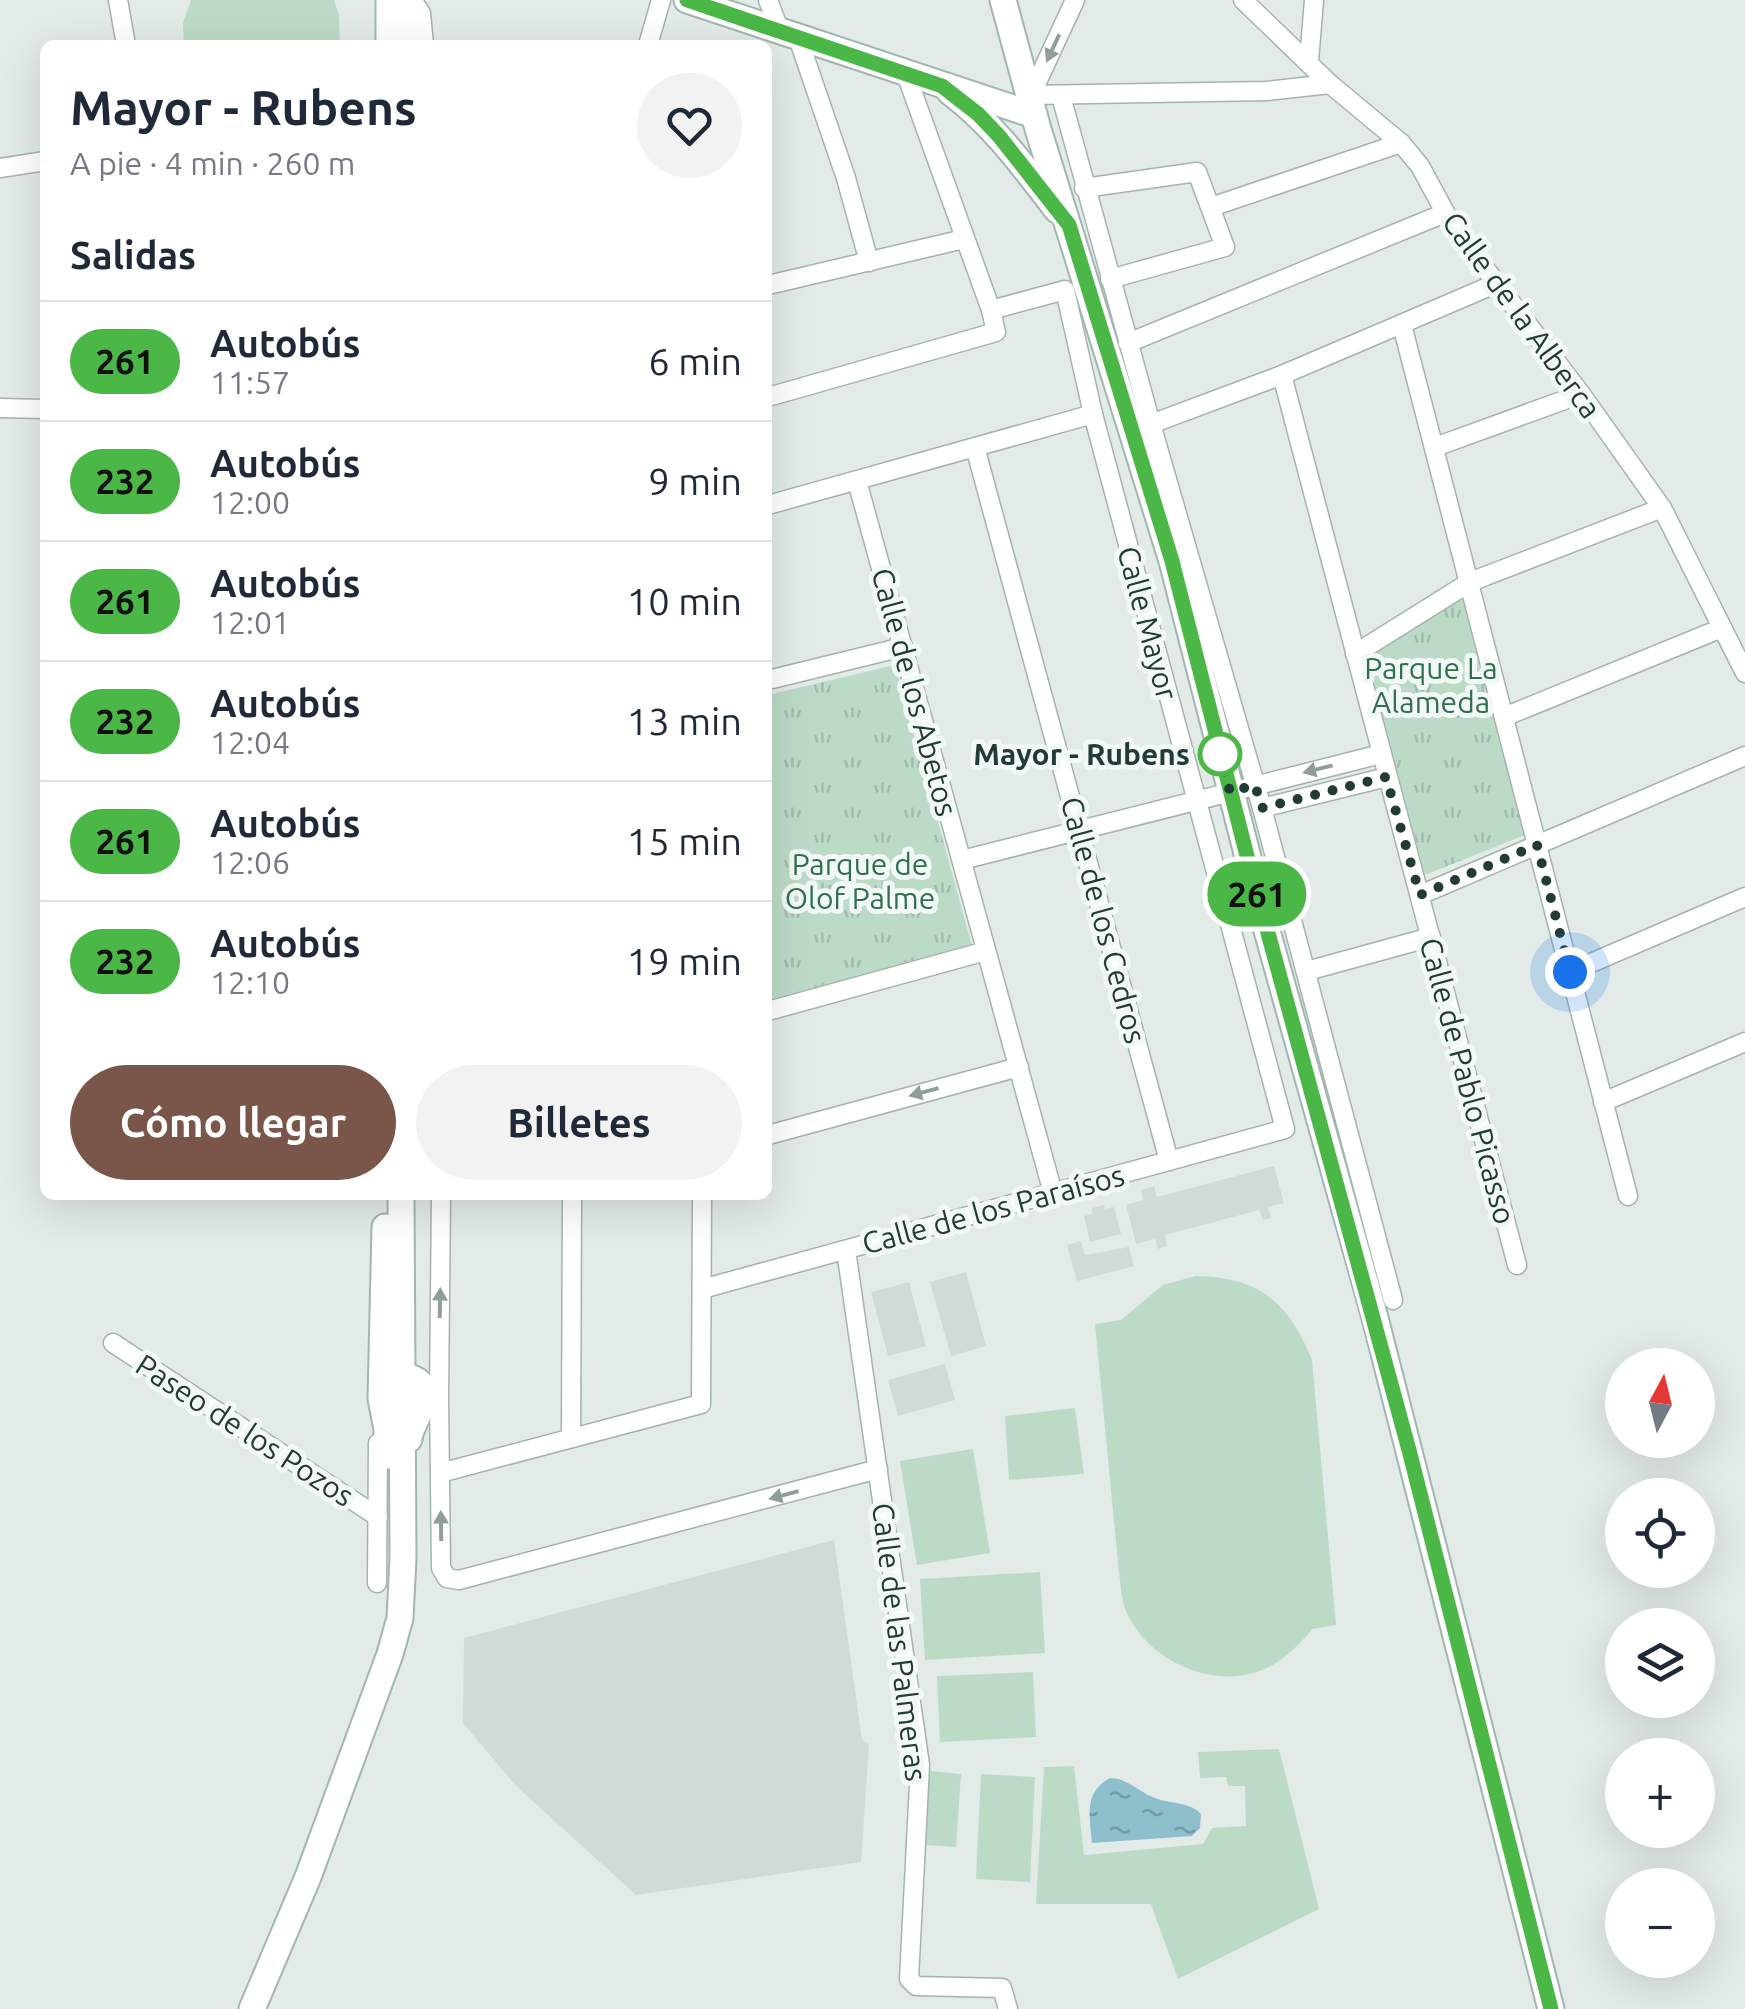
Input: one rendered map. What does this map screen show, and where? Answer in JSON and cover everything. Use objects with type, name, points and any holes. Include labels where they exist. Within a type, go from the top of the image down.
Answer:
[{"type":"street","points":[[118,0],[125,40]]},
{"type":"street","points":[[389,0],[389,40]]},
{"type":"street","points":[[408,40],[411,0]]},
{"type":"street","points":[[411,0],[421,13],[424,40]]},
{"type":"street","points":[[649,40],[661,0]]},
{"type":"street","points":[[686,0],[906,74],[962,98],[1000,129],[1026,139],[1033,107],[1074,0]]},
{"type":"street","points":[[768,0],[788,32],[846,178],[869,262]]},
{"type":"street","name":"Calle Mayor","points":[[1003,0],[1243,788],[1262,808],[1393,1300]]},
{"type":"street","name":"Calle de la Alberca","points":[[1243,0],[1420,166],[1444,212],[1582,394],[1662,508],[1745,674]]},
{"type":"street","points":[[1309,61],[1314,0]]},
{"type":"street","points":[[772,396],[996,332],[906,74]]},
{"type":"street","points":[[1033,107],[1060,96],[1268,91],[1330,84]]},
{"type":"street","points":[[962,98],[1014,88],[1033,107]]},
{"type":"street","name":"Calle Mayor","points":[[1060,96],[1150,424],[1551,2009]]},
{"type":"street","points":[[962,98],[1019,158],[1069,225]]},
{"type":"street","points":[[1211,207],[1400,144]]},
{"type":"street","points":[[0,168],[40,162]]},
{"type":"street","points":[[1084,188],[1197,172],[1226,247],[1110,279]]},
{"type":"street","points":[[1128,343],[1444,212]]},
{"type":"street","points":[[772,285],[964,239]]},
{"type":"street","points":[[1150,424],[1282,375],[1495,284]]},
{"type":"street","name":"Calle Mayor","points":[[991,310],[1065,290],[1093,414],[1284,1129]]},
{"type":"street","points":[[1402,325],[1628,1196]]},
{"type":"street","name":"Calle de Pablo Picasso","points":[[1282,375],[1517,1264]]},
{"type":"street","points":[[1434,447],[1582,394]]},
{"type":"street","points":[[0,408],[40,409]]},
{"type":"street","points":[[772,504],[1093,414]]},
{"type":"street","name":"Calle de los Cedros","points":[[975,447],[1169,1161]]},
{"type":"street","name":"Calle de los Abetos","points":[[858,481],[1053,1192]]},
{"type":"street","points":[[1355,654],[1470,582],[1662,508]]},
{"type":"street","points":[[1504,717],[1722,628]]},
{"type":"street","points":[[772,679],[903,647]]},
{"type":"street","points":[[962,860],[1380,754]]},
{"type":"street","points":[[1420,895],[1745,756]]},
{"type":"street","points":[[1262,808],[1386,777]]},
{"type":"street","points":[[1570,972],[1745,897]]},
{"type":"street","points":[[1307,971],[1431,937]]},
{"type":"street","points":[[772,1010],[986,951]]},
{"type":"street","points":[[1604,1102],[1745,1042]]},
{"type":"street","points":[[772,1133],[1018,1067]]},
{"type":"street","name":"Calle de los Paraísos","points":[[702,1289],[1284,1129]]},
{"type":"street","name":"Paseo de los Pozos","points":[[382,1671],[400,1618],[404,1408],[385,1200]]},
{"type":"street","points":[[401,1200],[402,1376],[385,1385],[404,1408]]},
{"type":"street","name":"Paseo de los Pozos","points":[[382,1671],[389,1614],[387,1428],[404,1408],[441,1200]]},
{"type":"street","points":[[571,1438],[572,1200]]},
{"type":"street","points":[[440,1473],[702,1404],[702,1200]]},
{"type":"street","name":"Calle de las Palmeras","points":[[846,1250],[920,1766],[909,1979],[916,1986],[1002,1988],[1008,2009]]},
{"type":"street","name":"Paseo de los Pozos","points":[[113,1344],[378,1517]]},
{"type":"street","name":"Paseo de los Pozos","points":[[404,1408],[440,1473],[442,1568],[447,1578],[459,1580],[878,1469]]},
{"type":"street","name":"Paseo de los Pozos","points":[[378,1583],[379,1420],[404,1408]]},
{"type":"street","points":[[252,2009],[308,1877],[382,1671]]},
{"type":"shaded area","points":[[1274,1166],[1284,1203],[1268,1207],[1271,1218],[1263,1220],[1259,1210],[1165,1235],[1167,1246],[1158,1249],[1155,1239],[1136,1244],[1126,1205],[1143,1200],[1141,1190],[1154,1186],[1157,1197]]},
{"type":"shaded area","points":[[1104,1205],[1105,1209],[1114,1207],[1121,1234],[1090,1242],[1084,1216],[1092,1214],[1092,1208]]},
{"type":"shaded area","points":[[1081,1241],[1085,1255],[1129,1247],[1134,1266],[1077,1281],[1067,1245]]},
{"type":"shaded area","points":[[966,1272],[986,1346],[951,1356],[930,1282]]},
{"type":"shaded area","points":[[909,1282],[926,1346],[888,1356],[871,1292]]},
{"type":"shaded area","points":[[945,1364],[955,1400],[898,1416],[888,1380]]},
{"type":"shaded area","points":[[834,1540],[862,1740],[869,1744],[861,1862],[636,1895],[516,1786],[463,1723],[464,1638]]},
{"type":"green space","points":[[191,0],[334,0],[340,40],[184,40],[183,23]]},
{"type":"green space","name":"Parque La Alameda","points":[[1466,594],[1525,835],[1425,875],[1367,658]]},
{"type":"green space","name":"Parque de Olof Palme","points":[[895,665],[972,946],[772,1000],[772,694]]},
{"type":"green space","points":[[1196,1276],[1237,1281],[1269,1297],[1293,1323],[1312,1360],[1336,1625],[1312,1629],[1277,1662],[1250,1674],[1213,1675],[1195,1671],[1161,1654],[1135,1627],[1122,1597],[1095,1324],[1121,1320],[1163,1285]]},
{"type":"green space","points":[[1075,1408],[1084,1474],[1009,1480],[1005,1416]]},
{"type":"green space","points":[[973,1449],[990,1553],[917,1565],[900,1461]]},
{"type":"green space","points":[[1040,1572],[1045,1653],[925,1660],[920,1579]]},
{"type":"green space","points":[[1033,1672],[1036,1737],[940,1742],[937,1676]]},
{"type":"green space","points":[[1279,1749],[1319,1909],[1178,1979],[1151,1904],[1036,1904],[1044,1767],[1074,1766],[1084,1855],[1203,1844],[1212,1828],[1246,1826],[1245,1786],[1228,1786],[1226,1777],[1200,1778],[1198,1752]]},
{"type":"green space","points":[[930,1771],[961,1774],[956,1847],[925,1845]]},
{"type":"green space","points":[[981,1774],[1035,1777],[1030,1882],[976,1879]]},
{"type":"water","points":[[1110,1778],[1122,1780],[1155,1798],[1192,1807],[1201,1814],[1200,1828],[1192,1836],[1092,1843],[1092,1798]]},
{"type":"bus line","name":"261","points":[[687,0],[942,86],[999,136],[1069,225],[1172,561],[1264,920],[1374,1314],[1551,2009]]},
{"type":"place","name":"Mayor - Rubens","points":[[1220,754]]},
{"type":"route","points":[[1220,754],[1230,792],[1255,785],[1262,808],[1386,777],[1420,895],[1537,845],[1570,972]]}]
